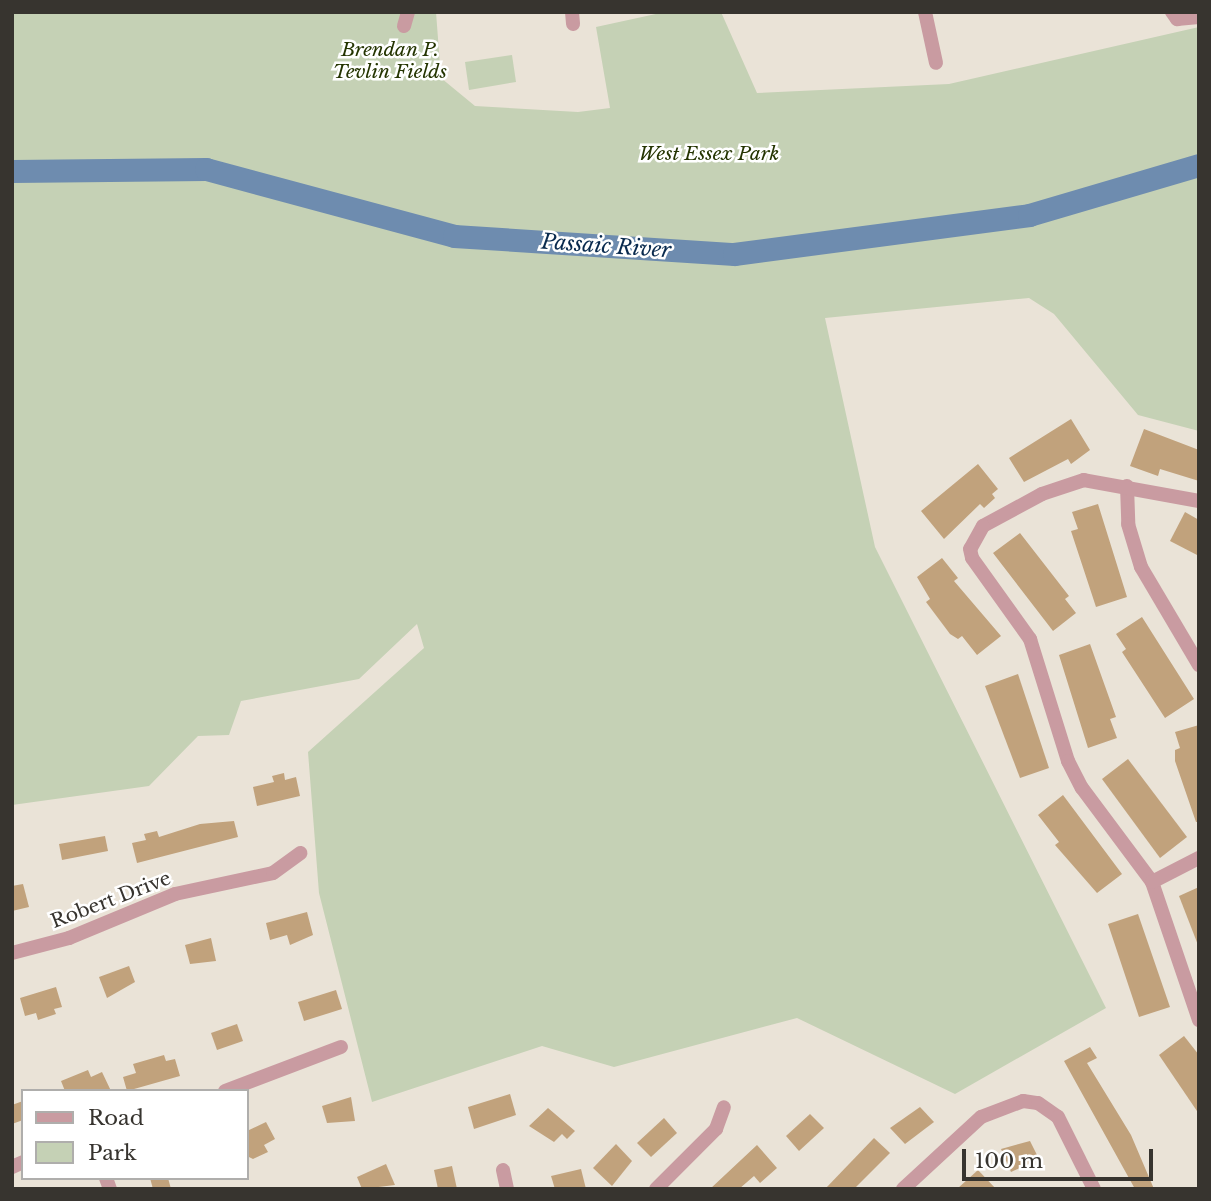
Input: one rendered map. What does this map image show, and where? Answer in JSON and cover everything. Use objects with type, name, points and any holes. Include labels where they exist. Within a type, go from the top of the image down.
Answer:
[{"type":"street","points":[[925,12],[936,63]]},
{"type":"street","points":[[1172,12],[1177,19],[1199,17]]},
{"type":"street","points":[[1199,501],[1127,486],[1084,481],[1042,494],[984,526],[970,549],[978,567],[1030,639],[1068,761],[1082,788],[1152,882],[1199,1020]]},
{"type":"street","points":[[1127,486],[1128,524],[1141,567],[1199,665]]},
{"type":"street","name":"Robert Drive","points":[[12,953],[69,938],[175,894],[273,873],[301,853]]},
{"type":"street","points":[[1152,882],[1199,858]]},
{"type":"street","points":[[230,1089],[341,1047]]},
{"type":"street","points":[[904,1189],[981,1117],[1013,1102],[1030,1101],[1058,1117],[1094,1189]]},
{"type":"street","points":[[656,1189],[716,1129],[724,1107]]},
{"type":"street","points":[[503,1170],[507,1189]]},
{"type":"green space","points":[[12,12],[436,12],[441,78],[475,106],[578,112],[610,108],[596,27],[665,12],[721,12],[757,93],[949,84],[1199,27],[1199,431],[1138,415],[1054,314],[1029,298],[825,318],[875,547],[1106,1008],[955,1094],[797,1018],[614,1067],[542,1046],[372,1102],[319,893],[308,752],[424,648],[417,624],[359,679],[241,701],[229,735],[198,736],[149,786],[12,805]]},
{"type":"green space","points":[[512,55],[516,82],[469,90],[465,62]]},
{"type":"building","points":[[1071,419],[1090,450],[1071,464],[1068,459],[1024,482],[1009,458]]},
{"type":"building","points":[[1144,429],[1199,450],[1199,481],[1160,469],[1158,476],[1130,466]]},
{"type":"building","points":[[978,464],[998,489],[992,494],[995,498],[984,508],[980,504],[944,539],[921,511]]},
{"type":"building","points":[[1098,504],[1127,597],[1096,607],[1071,531],[1078,529],[1072,512]]},
{"type":"building","points":[[1185,512],[1199,520],[1199,556],[1170,541]]},
{"type":"building","points":[[1020,533],[1069,596],[1065,599],[1076,613],[1053,631],[993,553]]},
{"type":"building","points":[[942,558],[958,578],[954,581],[1001,636],[977,655],[962,636],[958,639],[950,634],[926,602],[930,599],[917,577]]},
{"type":"building","points":[[1142,617],[1194,699],[1165,718],[1122,652],[1126,649],[1116,634]]},
{"type":"building","points":[[1090,644],[1116,717],[1110,719],[1117,738],[1088,748],[1059,655]]},
{"type":"building","points":[[1018,674],[1049,768],[1020,778],[985,686]]},
{"type":"building","points":[[1199,725],[1199,822],[1196,822],[1175,761],[1175,750],[1180,748],[1175,732]]},
{"type":"building","points":[[1128,759],[1187,837],[1160,858],[1102,779]]},
{"type":"building","points":[[284,773],[285,780],[296,777],[300,796],[257,806],[253,787],[274,782],[272,776]]},
{"type":"building","points":[[1063,795],[1122,874],[1097,893],[1055,845],[1059,842],[1038,815]]},
{"type":"building","points":[[234,821],[238,837],[137,863],[132,843],[146,840],[144,834],[157,831],[159,837],[200,824]]},
{"type":"building","points":[[105,836],[108,851],[62,860],[59,844]]},
{"type":"building","points":[[23,884],[29,907],[12,911],[12,886]]},
{"type":"building","points":[[1199,887],[1199,945],[1198,945],[1179,896]]},
{"type":"building","points":[[307,912],[313,935],[290,945],[287,935],[270,940],[266,923]]},
{"type":"building","points":[[1138,914],[1170,1007],[1139,1017],[1108,924]]},
{"type":"building","points":[[211,938],[216,961],[190,964],[185,945]]},
{"type":"building","points":[[129,966],[135,982],[107,998],[99,977]]},
{"type":"building","points":[[56,987],[62,1007],[54,1009],[56,1014],[38,1020],[36,1013],[25,1016],[20,998]]},
{"type":"building","points":[[336,990],[342,1009],[304,1021],[298,1002]]},
{"type":"building","points":[[237,1024],[243,1041],[217,1050],[211,1033]]},
{"type":"building","points":[[1184,1036],[1199,1055],[1199,1114],[1159,1055]]},
{"type":"building","points":[[1090,1047],[1097,1058],[1087,1063],[1131,1135],[1154,1189],[1135,1189],[1064,1061]]},
{"type":"building","points":[[164,1055],[166,1061],[175,1059],[180,1076],[126,1089],[123,1077],[136,1073],[133,1064]]},
{"type":"building","points":[[88,1070],[91,1077],[102,1072],[110,1089],[64,1089],[61,1081]]},
{"type":"building","points":[[510,1094],[516,1115],[474,1129],[468,1107]]},
{"type":"building","points":[[351,1097],[355,1121],[327,1123],[322,1106]]},
{"type":"building","points":[[21,1102],[21,1121],[12,1124],[12,1105]]},
{"type":"building","points":[[920,1107],[934,1122],[905,1144],[890,1128]]},
{"type":"building","points":[[548,1108],[575,1131],[567,1139],[562,1134],[554,1142],[529,1126]]},
{"type":"building","points":[[810,1114],[824,1128],[799,1151],[786,1136]]},
{"type":"building","points":[[664,1118],[677,1133],[651,1157],[637,1143]]},
{"type":"building","points":[[266,1122],[275,1139],[264,1145],[268,1152],[253,1159],[248,1156],[248,1131]]},
{"type":"building","points":[[874,1138],[890,1153],[854,1189],[825,1189]]},
{"type":"building","points":[[1030,1141],[1039,1159],[1011,1172],[1001,1149]]},
{"type":"building","points":[[616,1144],[632,1161],[612,1186],[593,1168]]},
{"type":"building","points":[[757,1145],[777,1168],[760,1183],[754,1176],[739,1189],[710,1189]]},
{"type":"building","points":[[386,1164],[395,1185],[362,1189],[357,1177]]},
{"type":"building","points":[[452,1166],[457,1189],[438,1189],[434,1170]]},
{"type":"building","points":[[581,1169],[586,1189],[555,1189],[551,1176]]},
{"type":"building","points":[[978,1170],[996,1189],[957,1189]]},
{"type":"building","points":[[151,1180],[169,1180],[171,1189],[153,1189]]},
{"type":"waterway","name":"Passaic River","points":[[12,171],[206,169],[454,236],[734,254],[1029,215],[1199,165]]},
{"type":"park label","name":"Brendan P. Tevlin Fields","points":[[390,61]]},
{"type":"park label","name":"West Essex Park","points":[[709,154]]}]
